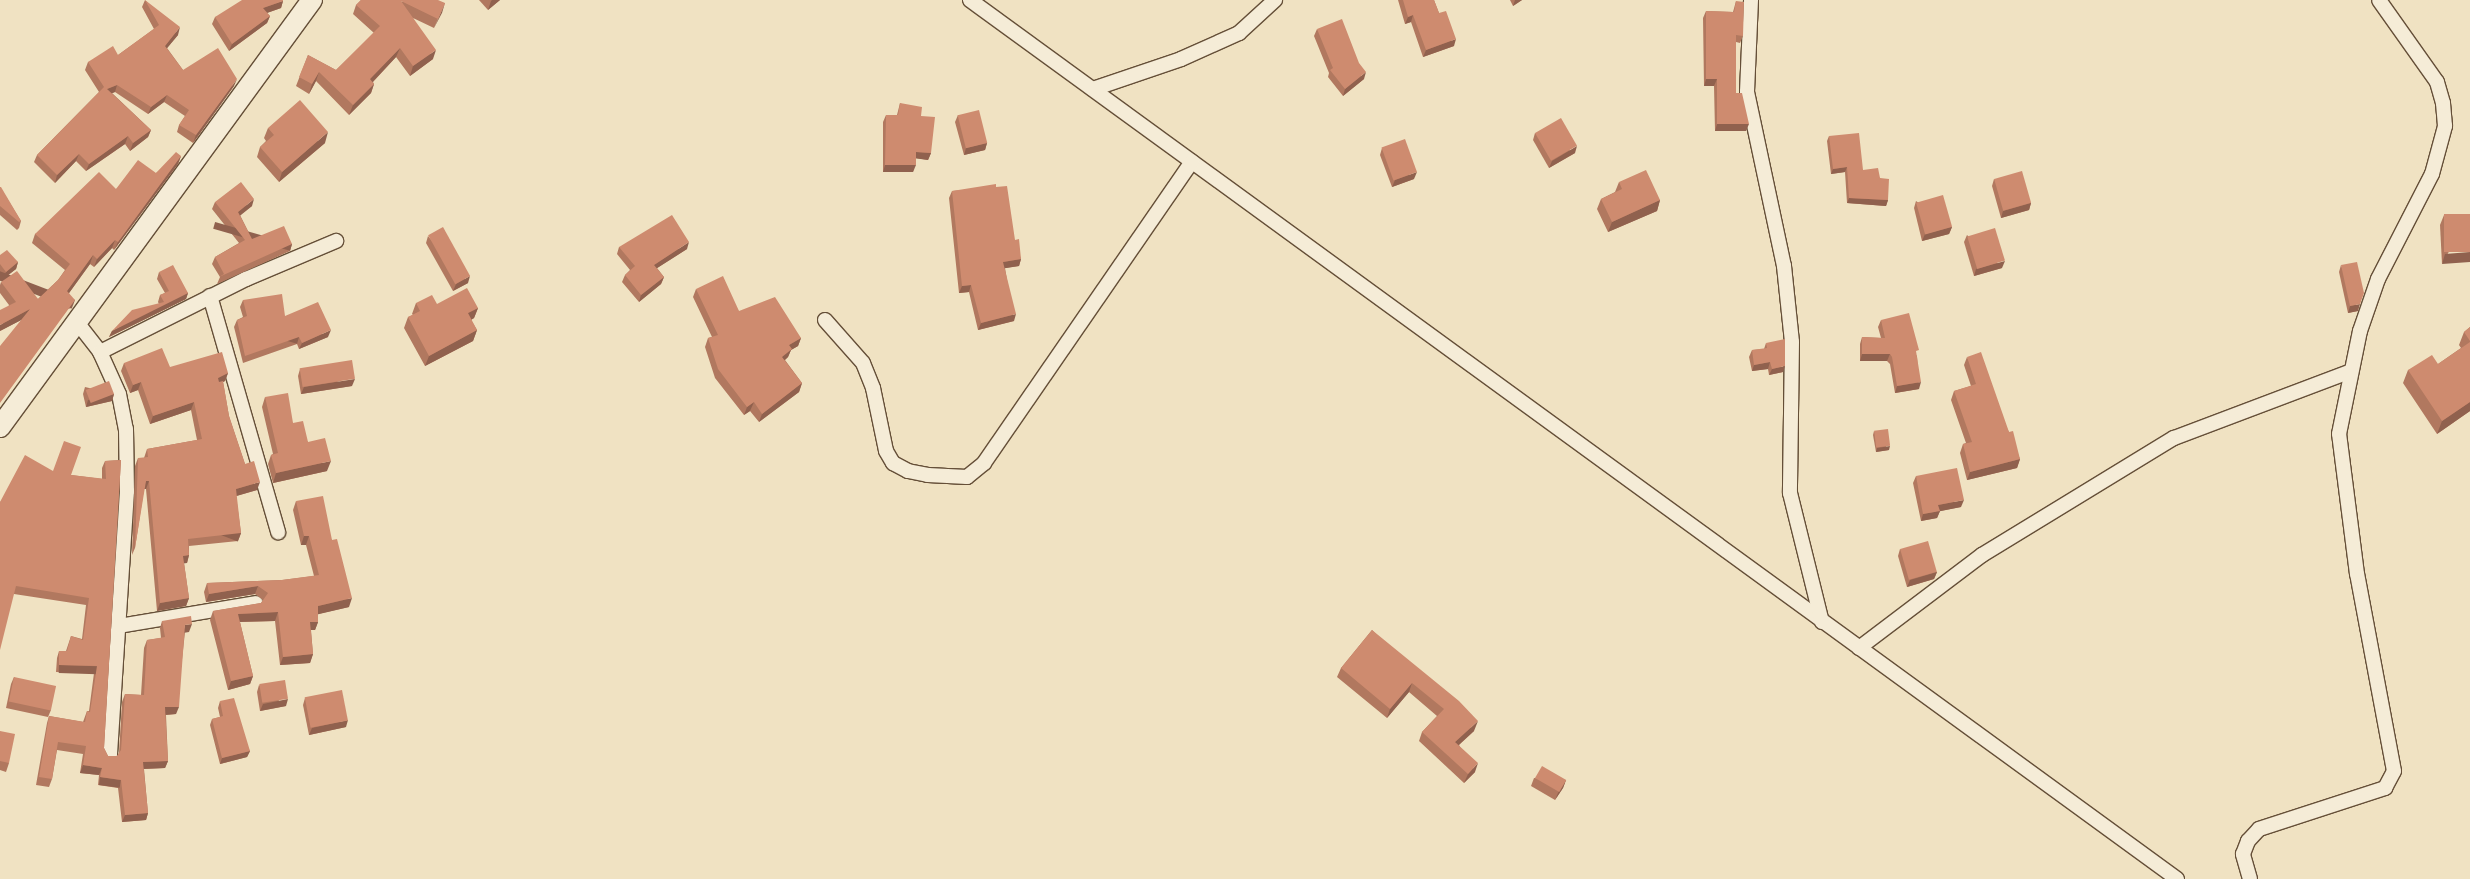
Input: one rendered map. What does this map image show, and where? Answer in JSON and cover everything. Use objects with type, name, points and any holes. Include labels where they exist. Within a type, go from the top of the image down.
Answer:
[{"type":"main road","points":[[3,418],[312,0]]},
{"type":"street","points":[[970,0],[2176,879]]},
{"type":"street","points":[[1093,89],[1181,59],[1239,34],[1275,0]]},
{"type":"street","points":[[1751,0],[1747,92],[1779,239],[1789,303],[1792,342],[1790,494],[1822,622]]},
{"type":"street","points":[[2250,879],[2244,854],[2248,840],[2259,829],[2385,788],[2394,772],[2360,594],[2340,464],[2338,434],[2351,371],[2378,279],[2432,174],[2445,126],[2443,103],[2437,82],[2379,0]]},
{"type":"street","points":[[825,320],[863,363],[873,388],[886,451],[893,463],[908,471],[928,475],[966,477],[984,463],[1192,162]]},
{"type":"street","points":[[100,352],[210,296],[336,241]]},
{"type":"street","points":[[210,296],[278,532]]},
{"type":"street","points":[[76,321],[100,352],[119,394],[126,429],[127,492],[110,756]]},
{"type":"street","points":[[1859,648],[1982,555],[2174,438],[2351,371]]},
{"type":"street","points":[[119,626],[256,603]]},
{"type":"building","points":[[145,0],[180,27],[165,46],[183,70],[218,48],[237,79],[196,135],[179,125],[189,110],[167,95],[151,107],[117,85],[107,89],[151,130],[133,143],[128,136],[89,164],[79,154],[57,175],[37,155],[104,87],[88,62],[113,46],[118,55],[159,25]]},
{"type":"building","points":[[242,0],[283,1],[263,8],[270,16],[232,44],[215,17]]},
{"type":"building","points":[[361,0],[438,0],[445,3],[438,19],[401,1],[436,50],[413,66],[400,48],[370,79],[374,84],[353,105],[319,72],[312,84],[299,77],[308,55],[336,70],[380,26],[356,5]]},
{"type":"building","points":[[1403,0],[1434,0],[1439,13],[1446,11],[1456,39],[1426,50],[1413,15],[1408,17]]},
{"type":"building","points":[[1736,1],[1744,2],[1743,36],[1736,35],[1736,93],[1742,93],[1749,124],[1717,124],[1717,79],[1706,79],[1706,11],[1734,12]]},
{"type":"building","points":[[1342,19],[1359,63],[1366,72],[1345,89],[1330,70],[1333,68],[1317,29]]},
{"type":"building","points":[[300,100],[328,132],[282,172],[260,147],[274,135],[268,128]]},
{"type":"building","points":[[900,103],[922,107],[921,116],[935,117],[931,153],[916,152],[916,165],[885,165],[886,115],[898,115]]},
{"type":"building","points":[[979,110],[987,143],[966,148],[958,115]]},
{"type":"building","points":[[1561,118],[1577,146],[1551,161],[1535,133]]},
{"type":"building","points":[[1859,133],[1863,170],[1878,168],[1880,178],[1889,179],[1888,200],[1849,198],[1847,167],[1833,169],[1829,136]]},
{"type":"building","points":[[1405,139],[1417,172],[1393,180],[1382,148]]},
{"type":"building","points":[[176,152],[181,156],[118,242],[115,240],[97,259],[93,255],[67,291],[75,300],[0,403],[0,346],[30,309],[0,325],[0,310],[16,302],[1,282],[17,271],[38,299],[58,280],[70,264],[35,234],[99,172],[116,189],[138,160],[156,173]]},
{"type":"building","points":[[1646,170],[1660,200],[1612,222],[1601,199],[1622,189],[1619,182]]},
{"type":"building","points":[[2022,171],[2031,203],[2003,211],[1994,179]]},
{"type":"building","points":[[241,182],[254,199],[238,212],[252,239],[284,226],[292,244],[219,277],[224,274],[215,257],[245,240],[215,202]]},
{"type":"building","points":[[996,184],[996,187],[1007,186],[1015,240],[1019,239],[1021,259],[1003,262],[1016,314],[981,323],[971,285],[962,286],[952,191]]},
{"type":"building","points":[[0,187],[21,221],[19,222],[0,206]]},
{"type":"building","points":[[1943,195],[1952,227],[1925,234],[1916,203]]},
{"type":"building","points":[[2444,214],[2470,214],[2470,252],[2444,252]]},
{"type":"building","points":[[672,215],[689,242],[654,265],[664,277],[641,295],[625,275],[635,266],[619,247]]},
{"type":"building","points":[[443,227],[470,276],[455,284],[428,235]]},
{"type":"building","points":[[1995,228],[2005,261],[1977,269],[1967,236]]},
{"type":"building","points":[[7,250],[18,262],[6,272],[0,264],[0,255]]},
{"type":"building","points":[[2357,262],[2364,293],[2360,304],[2350,306],[2341,265]]},
{"type":"building","points":[[173,265],[188,293],[112,331],[132,310],[164,302],[160,295],[169,291],[159,272]]},
{"type":"building","points":[[723,276],[739,311],[775,297],[801,338],[789,345],[792,349],[782,357],[802,383],[762,414],[754,402],[747,407],[718,369],[708,338],[718,335],[696,289]]},
{"type":"building","points":[[467,288],[478,308],[468,313],[477,330],[429,356],[408,317],[420,311],[416,303],[432,295],[437,304]]},
{"type":"building","points":[[282,294],[285,316],[318,302],[331,330],[302,343],[299,337],[245,356],[237,320],[247,316],[243,300]]},
{"type":"building","points":[[1909,313],[1919,350],[1916,351],[1921,382],[1897,386],[1890,354],[1862,354],[1862,337],[1885,338],[1881,320]]},
{"type":"building","points":[[2470,327],[2470,341],[2464,332]]},
{"type":"building","points":[[1785,339],[1785,366],[1772,369],[1770,362],[1754,365],[1752,350],[1767,348],[1766,343]]},
{"type":"building","points":[[2470,342],[2470,402],[2442,421],[2408,370],[2432,355],[2438,364]]},
{"type":"building","points":[[162,348],[170,367],[222,352],[228,373],[218,378],[219,382],[223,381],[229,416],[245,464],[254,461],[260,482],[236,489],[241,533],[188,539],[189,555],[183,556],[189,598],[160,603],[149,481],[146,481],[135,548],[138,458],[148,457],[147,449],[202,439],[194,402],[153,416],[141,382],[133,385],[124,363]]},
{"type":"building","points":[[1981,352],[2009,432],[2013,431],[2020,459],[1970,472],[1963,444],[1972,442],[1954,391],[1976,384],[1967,357]]},
{"type":"building","points":[[352,360],[355,379],[303,387],[300,368]]},
{"type":"building","points":[[109,381],[114,394],[91,403],[86,390]]},
{"type":"building","points":[[288,393],[293,423],[303,421],[308,442],[325,438],[331,461],[276,473],[271,455],[278,453],[265,397]]},
{"type":"building","points":[[1888,429],[1890,446],[1876,448],[1874,431]]},
{"type":"building","points":[[64,441],[81,447],[71,475],[106,479],[105,461],[121,460],[104,748],[108,756],[117,756],[121,750],[125,694],[144,695],[147,640],[165,637],[162,621],[191,616],[192,624],[185,625],[179,707],[165,707],[168,761],[143,762],[148,813],[125,815],[121,780],[100,777],[102,768],[83,765],[86,746],[58,742],[52,779],[39,777],[49,716],[85,722],[87,711],[90,712],[97,666],[59,665],[59,651],[67,651],[71,636],[83,640],[89,598],[16,586],[0,650],[0,502],[25,455],[53,471]]},
{"type":"building","points":[[1957,468],[1964,500],[1938,505],[1940,511],[1923,514],[1916,476]]},
{"type":"building","points":[[323,496],[332,540],[337,539],[352,598],[318,606],[318,622],[310,622],[313,654],[283,657],[278,612],[238,614],[253,676],[231,681],[213,611],[261,603],[268,593],[258,586],[209,594],[207,583],[282,580],[319,575],[309,536],[304,536],[296,501]]},
{"type":"building","points":[[1928,541],[1937,572],[1909,580],[1900,549]]},
{"type":"building","points":[[1372,630],[1459,701],[1478,721],[1455,742],[1478,763],[1468,774],[1422,732],[1444,709],[1412,683],[1390,709],[1341,668]]},
{"type":"building","points":[[14,677],[56,686],[51,710],[9,701]]},
{"type":"building","points":[[285,680],[288,699],[262,703],[259,684]]},
{"type":"building","points":[[342,690],[348,720],[311,728],[305,697]]},
{"type":"building","points":[[234,698],[250,751],[222,758],[212,719],[223,716],[220,701]]},
{"type":"building","points":[[0,731],[15,734],[9,763],[0,761]]},
{"type":"building","points":[[1542,766],[1566,780],[1559,792],[1535,778]]}]
